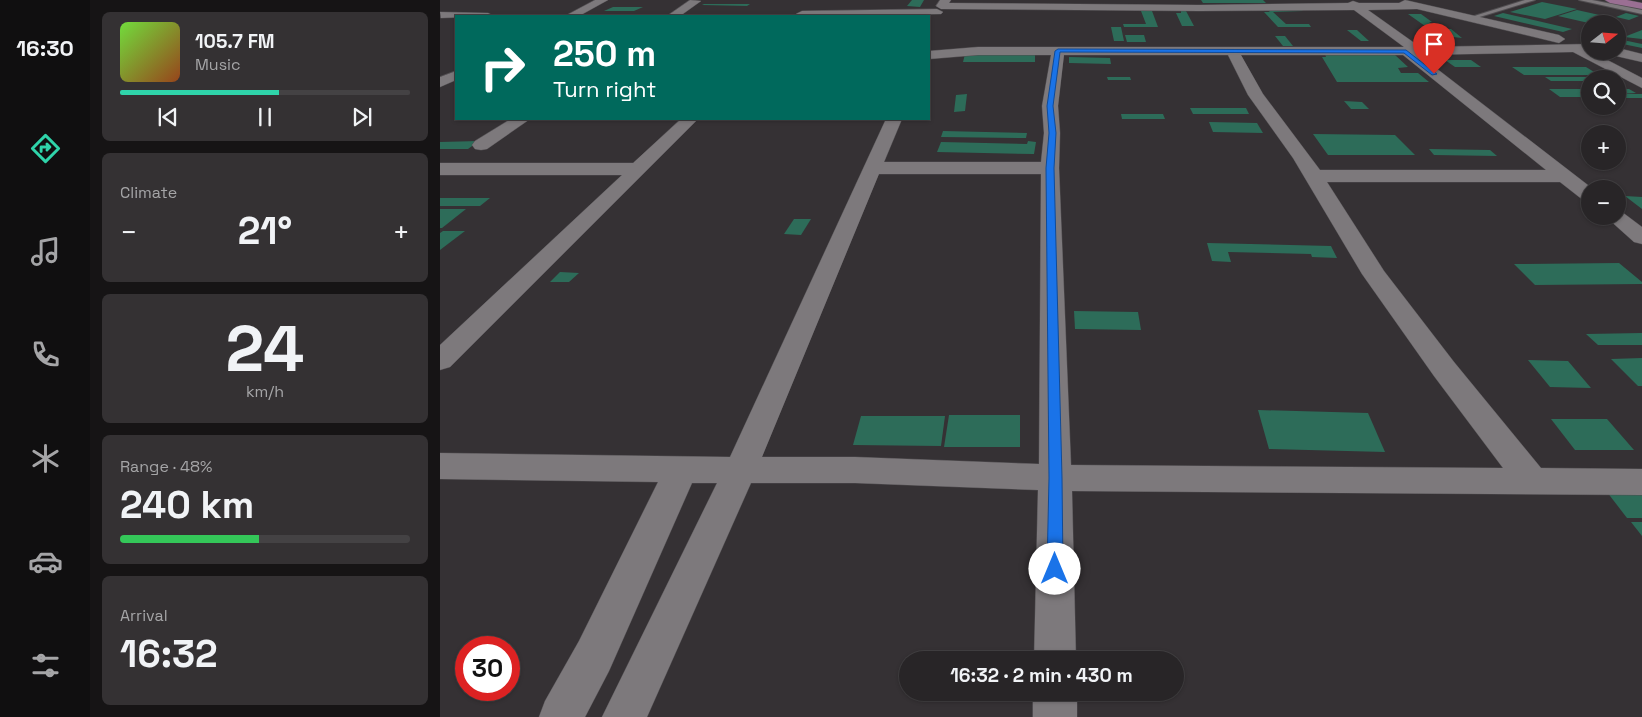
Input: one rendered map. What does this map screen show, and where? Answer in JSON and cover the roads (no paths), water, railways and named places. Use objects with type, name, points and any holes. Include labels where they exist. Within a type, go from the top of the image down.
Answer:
[{"type":"main road","points":[[1613,3],[1642,6]]},
{"type":"street","points":[[573,15],[603,0]]},
{"type":"street","points":[[801,15],[816,0]]},
{"type":"street","points":[[1392,0],[1581,47]]},
{"type":"street","points":[[675,15],[696,1]]},
{"type":"street","points":[[441,15],[473,3]]},
{"type":"street","points":[[801,15],[1049,4],[1352,3],[1422,6]]},
{"type":"street","points":[[1352,3],[1581,189]]},
{"type":"street","points":[[441,15],[455,15]]},
{"type":"street","points":[[930,55],[978,51],[1411,51],[1581,48]]},
{"type":"street","points":[[1055,651],[1056,478],[1050,168],[1052,133],[1050,106],[1058,51]]},
{"type":"street","points":[[1232,51],[1256,95],[1314,176],[1374,274],[1444,369],[1532,481]]},
{"type":"street","points":[[1626,54],[1642,58]]},
{"type":"street","points":[[1605,60],[1642,84]]},
{"type":"street","points":[[440,83],[455,76]]},
{"type":"street","points":[[481,146],[520,120]]},
{"type":"street","points":[[440,361],[689,120]]},
{"type":"street","points":[[624,717],[740,470],[894,120]]},
{"type":"street","points":[[872,168],[1050,168]]},
{"type":"street","points":[[440,169],[638,170]]},
{"type":"street","points":[[1314,176],[1564,176]]},
{"type":"street","points":[[1626,225],[1642,237]]},
{"type":"street","points":[[440,466],[681,470],[855,470],[1056,478],[1642,482]]},
{"type":"street","points":[[560,717],[594,656],[681,470]]},
{"type":"street","points":[[1055,701],[1055,717]]},
{"type":"lane","points":[[1471,18],[1532,0]]},
{"type":"lane","points":[[1582,0],[1613,3],[1642,12]]}]
